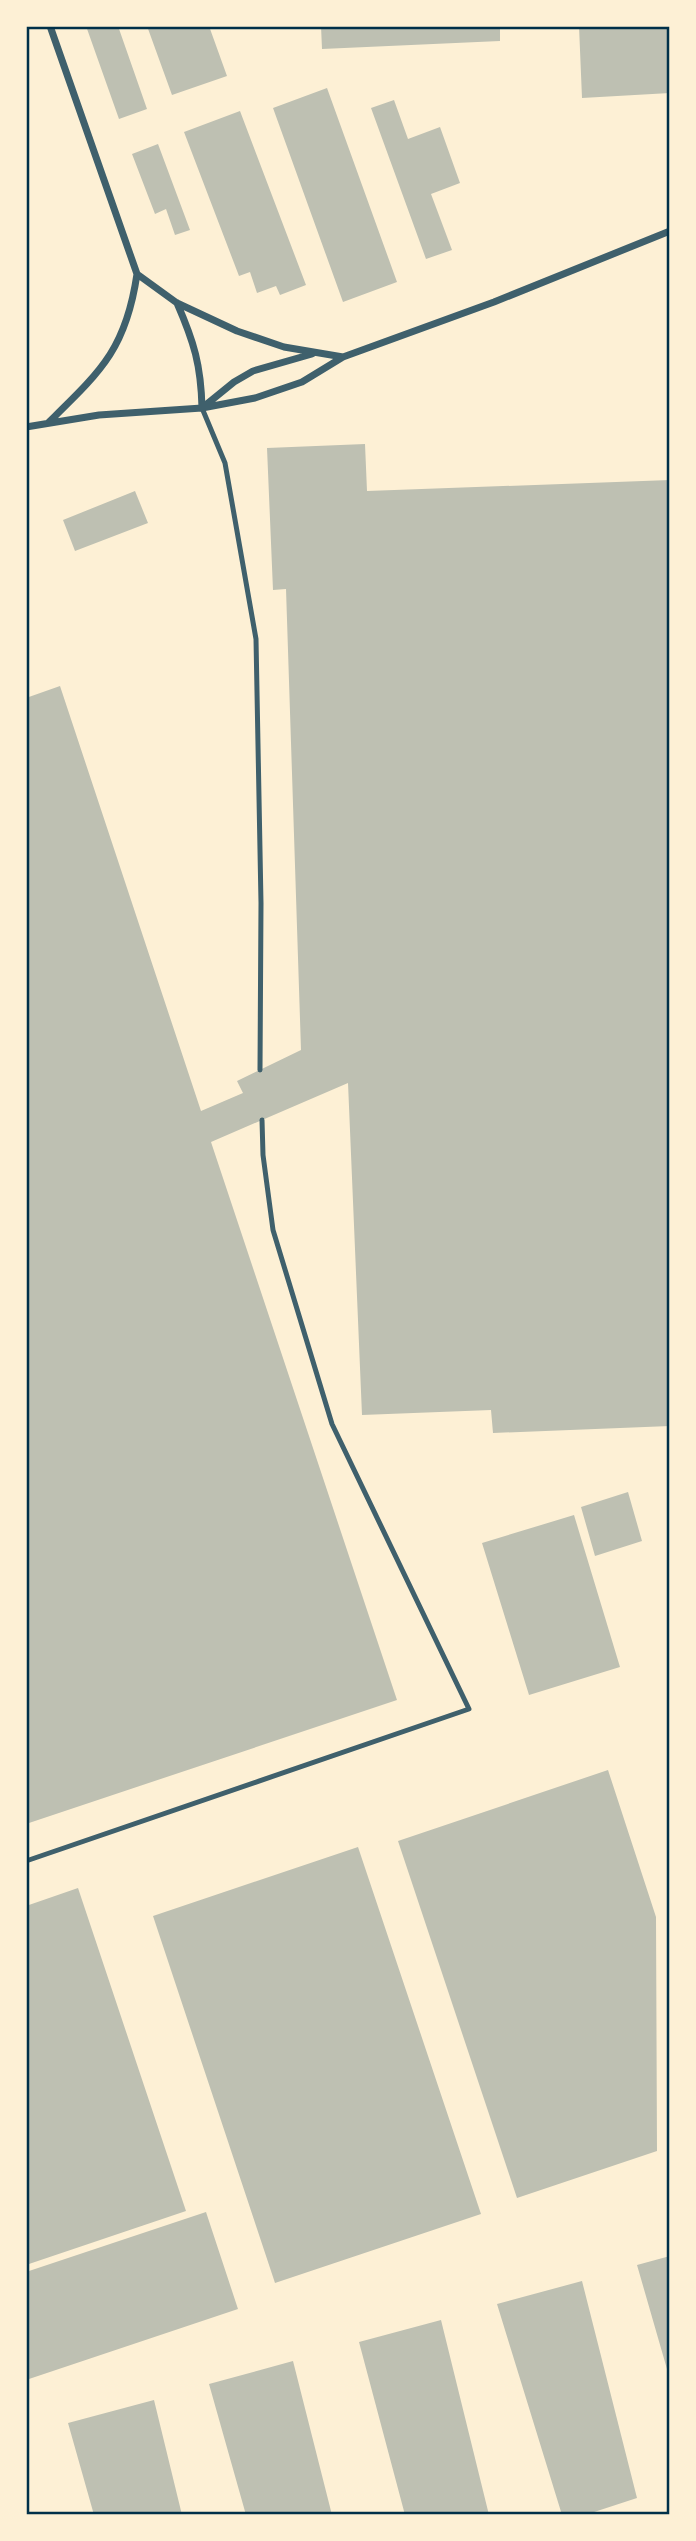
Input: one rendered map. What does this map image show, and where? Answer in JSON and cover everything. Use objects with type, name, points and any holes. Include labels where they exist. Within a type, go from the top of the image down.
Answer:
[{"type":"street","points":[[48,422],[92,380],[116,348],[132,309],[137,274],[50,26]]},
{"type":"street","points":[[26,427],[99,415],[202,408],[283,390],[302,382],[343,357],[494,302],[670,231]]},
{"type":"street","points":[[137,274],[177,303],[250,336],[314,354],[343,357]]},
{"type":"street","points":[[177,303],[194,342],[201,377],[202,408]]},
{"type":"street","points":[[202,408],[234,382],[253,371],[314,354]]},
{"type":"lane","points":[[202,408],[225,463],[256,639],[261,903],[260,1070]]},
{"type":"lane","points":[[26,1861],[469,1709],[332,1423],[273,1230],[263,1155],[262,1120]]},
{"type":"building","points":[[86,26],[118,26],[147,109],[119,119]]},
{"type":"building","points":[[147,26],[209,26],[227,76],[172,95]]},
{"type":"building","points":[[321,26],[500,26],[500,41],[322,49]]},
{"type":"building","points":[[579,26],[670,26],[670,93],[582,98]]},
{"type":"building","points":[[327,88],[397,282],[343,302],[273,108]]},
{"type":"building","points":[[394,100],[408,139],[440,127],[460,183],[431,194],[452,250],[426,259],[371,108]]},
{"type":"building","points":[[240,111],[306,285],[280,295],[276,286],[257,293],[250,272],[239,276],[184,132]]},
{"type":"building","points":[[158,144],[190,230],[175,235],[166,209],[155,214],[132,154]]},
{"type":"building","points":[[365,444],[367,491],[670,480],[670,1426],[493,1433],[491,1410],[362,1415],[348,1083],[211,1142],[397,1700],[26,1824],[26,698],[60,686],[201,1111],[243,1093],[237,1081],[301,1050],[286,589],[273,590],[267,448]]},
{"type":"building","points":[[135,491],[148,523],[75,551],[63,520]]},
{"type":"building","points":[[628,1492],[642,1541],[595,1556],[581,1507]]},
{"type":"building","points":[[574,1515],[620,1667],[529,1695],[482,1543]]},
{"type":"building","points":[[608,1770],[656,1917],[657,2151],[517,2198],[398,1841]]},
{"type":"building","points":[[358,1847],[481,2214],[275,2283],[153,1916]]},
{"type":"building","points":[[78,1888],[186,2211],[26,2265],[26,1906]]},
{"type":"building","points":[[206,2212],[238,2309],[26,2380],[26,2272]]},
{"type":"building","points":[[670,2256],[670,2376],[669,2376],[637,2265]]},
{"type":"building","points":[[582,2281],[637,2498],[585,2515],[562,2515],[497,2304]]},
{"type":"building","points":[[441,2320],[489,2515],[405,2515],[359,2342]]},
{"type":"building","points":[[293,2361],[332,2515],[246,2515],[209,2384]]},
{"type":"building","points":[[154,2400],[182,2515],[94,2515],[68,2423]]}]
